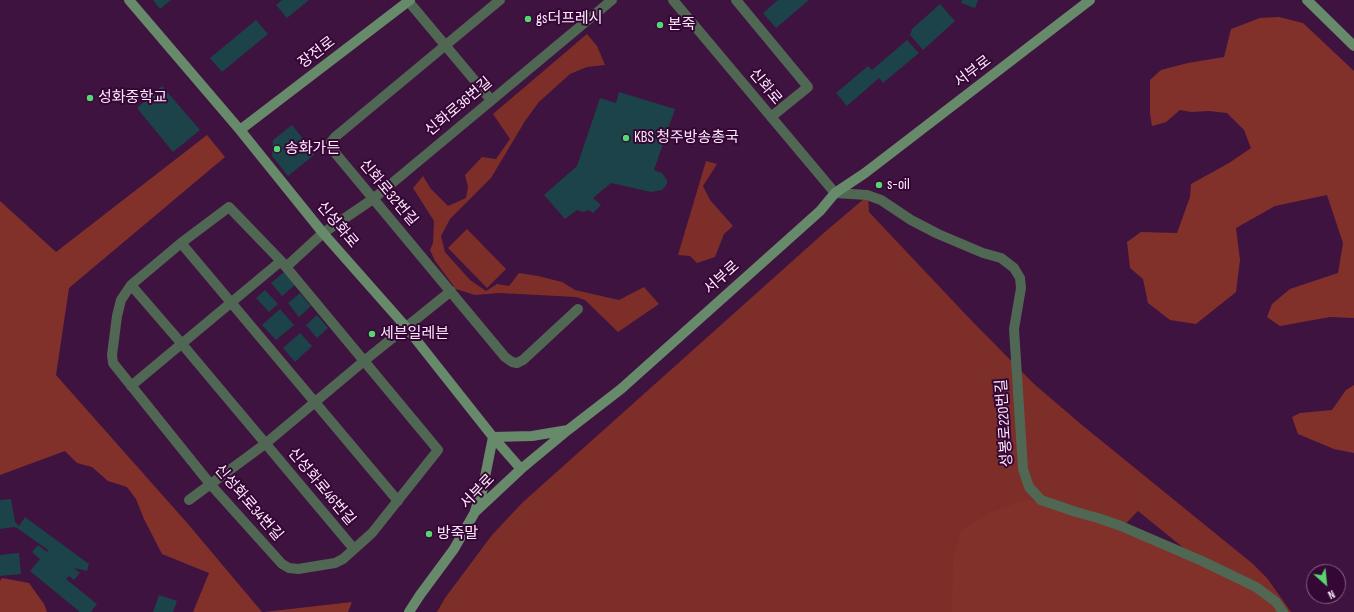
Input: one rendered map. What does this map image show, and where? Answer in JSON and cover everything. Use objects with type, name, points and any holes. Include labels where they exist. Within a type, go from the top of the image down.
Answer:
[{"type":"main road","name":"신성화로","points":[[129,0],[240,130],[324,233],[406,327],[521,470]]},
{"type":"main road","name":"서부로","points":[[409,612],[454,549],[475,512],[521,470],[568,430],[621,389],[820,210],[835,193],[865,173],[1090,0]]},
{"type":"main road","points":[[1307,0],[1354,46]]},
{"type":"main road","name":"장전로","points":[[240,130],[410,1]]},
{"type":"main road","points":[[475,512],[482,492],[493,437],[532,436],[568,430]]},
{"type":"street","name":"신화로32번길","points":[[500,0],[335,136],[331,142],[336,154],[505,357],[512,362],[517,363],[524,360],[578,309]]},
{"type":"street","name":"신화로","points":[[673,0],[835,193]]},
{"type":"street","points":[[736,0],[808,86],[770,117]]},
{"type":"street","points":[[410,1],[491,100]]},
{"type":"street","name":"신화로36번길","points":[[131,386],[231,303],[373,198],[610,1]]},
{"type":"street","name":"성봉로220번길","points":[[835,193],[867,194],[881,200],[911,220],[938,234],[983,253],[1001,258],[1014,268],[1020,278],[1021,288],[1014,329],[1023,469],[1029,487],[1041,500],[1121,526],[1202,561],[1256,588],[1276,602],[1283,612]]},
{"type":"street","name":"신성화로34번길","points":[[283,264],[228,208],[181,243],[131,285],[121,300],[117,316],[112,355],[113,363],[211,485],[282,564],[289,568],[298,569],[335,563],[343,559],[372,533],[438,450],[364,361]]},
{"type":"street","points":[[181,243],[398,501]]},
{"type":"street","points":[[283,264],[364,361]]},
{"type":"street","points":[[131,285],[182,344]]},
{"type":"street","name":"신성화로46번길","points":[[189,500],[265,444],[364,361],[451,291]]},
{"type":"street","name":"신성화로46번길","points":[[182,344],[354,549]]},
{"type":"shaded area","points":[[1279,17],[1303,23],[1354,71],[1354,318],[1330,317],[1280,326],[1267,317],[1272,304],[1290,289],[1338,273],[1343,243],[1327,195],[1275,206],[1236,228],[1240,260],[1236,292],[1196,324],[1170,320],[1148,303],[1143,279],[1130,268],[1127,242],[1141,232],[1177,233],[1190,197],[1191,184],[1229,163],[1251,148],[1244,130],[1227,113],[1209,111],[1191,112],[1180,110],[1166,122],[1152,126],[1150,114],[1150,80],[1161,70],[1188,63],[1224,57],[1231,29],[1260,18]]},
{"type":"shaded area","points":[[587,34],[597,46],[605,65],[587,67],[570,74],[539,102],[525,121],[491,178],[450,219],[441,236],[445,252],[470,280],[486,291],[497,284],[509,286],[519,273],[562,282],[575,290],[619,300],[644,287],[659,304],[618,332],[585,300],[576,297],[499,293],[475,295],[456,289],[435,261],[430,250],[433,243],[434,221],[413,188],[423,176],[431,189],[448,206],[466,198],[468,187],[465,175],[482,157],[496,159],[510,139],[493,114]]},
{"type":"shaded area","points":[[207,135],[225,157],[69,288],[56,375],[188,524],[262,612],[193,612],[209,573],[162,554],[144,519],[136,499],[127,487],[108,481],[92,467],[77,463],[65,451],[0,475],[0,201],[56,252]]},
{"type":"shaded area","points":[[706,161],[717,164],[703,186],[710,200],[733,226],[724,234],[715,257],[697,263],[690,256],[678,255]]},
{"type":"shaded area","points":[[868,197],[869,212],[968,317],[1034,384],[1253,564],[1267,578],[1291,612],[1252,612],[1238,592],[1138,511],[1041,612],[437,612],[445,598],[492,535],[522,503],[826,231]]},
{"type":"shaded area","points":[[467,229],[506,269],[487,288],[448,248]]},
{"type":"shaded area","points":[[1354,385],[1354,453],[1334,449],[1298,434],[1292,417],[1300,413],[1332,410],[1346,390]]},
{"type":"shaded area","points":[[1028,499],[1153,540],[1267,595],[1279,612],[952,612],[953,561],[961,530],[992,512]]},
{"type":"shaded area","points":[[2,578],[29,583],[44,604],[47,612],[0,612],[0,581]]},
{"type":"shaded area","points":[[352,602],[348,612],[264,612]]},
{"type":"building","points":[[153,0],[171,0],[160,9]]},
{"type":"building","points":[[282,0],[309,0],[287,18],[276,5]]},
{"type":"building","points":[[778,0],[809,0],[776,28],[763,13]]},
{"type":"building","points":[[962,0],[978,0],[975,8],[961,3]]},
{"type":"building","points":[[940,4],[955,21],[923,50],[910,35],[912,29]]},
{"type":"building","points":[[256,20],[268,34],[222,72],[210,58]]},
{"type":"building","points":[[907,40],[919,53],[883,83],[879,78],[847,106],[836,93],[868,66],[872,70]]},
{"type":"building","points":[[162,86],[200,130],[173,152],[137,108]]},
{"type":"building","name":"KBS 청주방송총국","points":[[619,92],[675,109],[654,170],[662,173],[667,180],[667,184],[662,190],[651,192],[611,183],[593,198],[601,205],[593,213],[589,210],[583,212],[577,210],[565,219],[544,195],[577,166],[600,98],[616,103]]},
{"type":"building","points":[[292,125],[315,154],[288,176],[272,156],[273,140]]},
{"type":"building","points":[[284,272],[295,285],[282,296],[271,283]]},
{"type":"building","points":[[265,290],[278,304],[269,312],[256,298]]},
{"type":"building","points":[[300,293],[311,306],[299,317],[288,303]]},
{"type":"building","points":[[280,309],[294,325],[276,340],[262,325]]},
{"type":"building","points":[[317,315],[328,328],[317,338],[306,325]]},
{"type":"building","points":[[300,333],[312,346],[295,362],[283,348]]},
{"type":"building","points":[[11,499],[15,522],[19,526],[25,517],[89,564],[87,571],[74,568],[80,573],[74,580],[69,576],[66,579],[97,604],[91,612],[80,612],[30,571],[40,559],[32,552],[38,545],[47,552],[48,550],[17,528],[0,529],[0,500]]},
{"type":"building","points":[[19,553],[21,574],[0,576],[0,555]]},
{"type":"building","points":[[159,595],[177,601],[173,612],[153,612]]},
{"type":"place","name":"gs더프레시","points":[[528,19]]},
{"type":"place","name":"본죽","points":[[660,25]]},
{"type":"place","name":"성화중학교","points":[[90,98]]},
{"type":"place","name":"KBS 청주방송총국","points":[[626,138]]},
{"type":"place","name":"송화가든","points":[[277,149]]},
{"type":"place","name":"s-oil","points":[[879,185]]},
{"type":"place","name":"세븐일레븐","points":[[372,334]]},
{"type":"place","name":"방죽말","points":[[429,534]]}]
